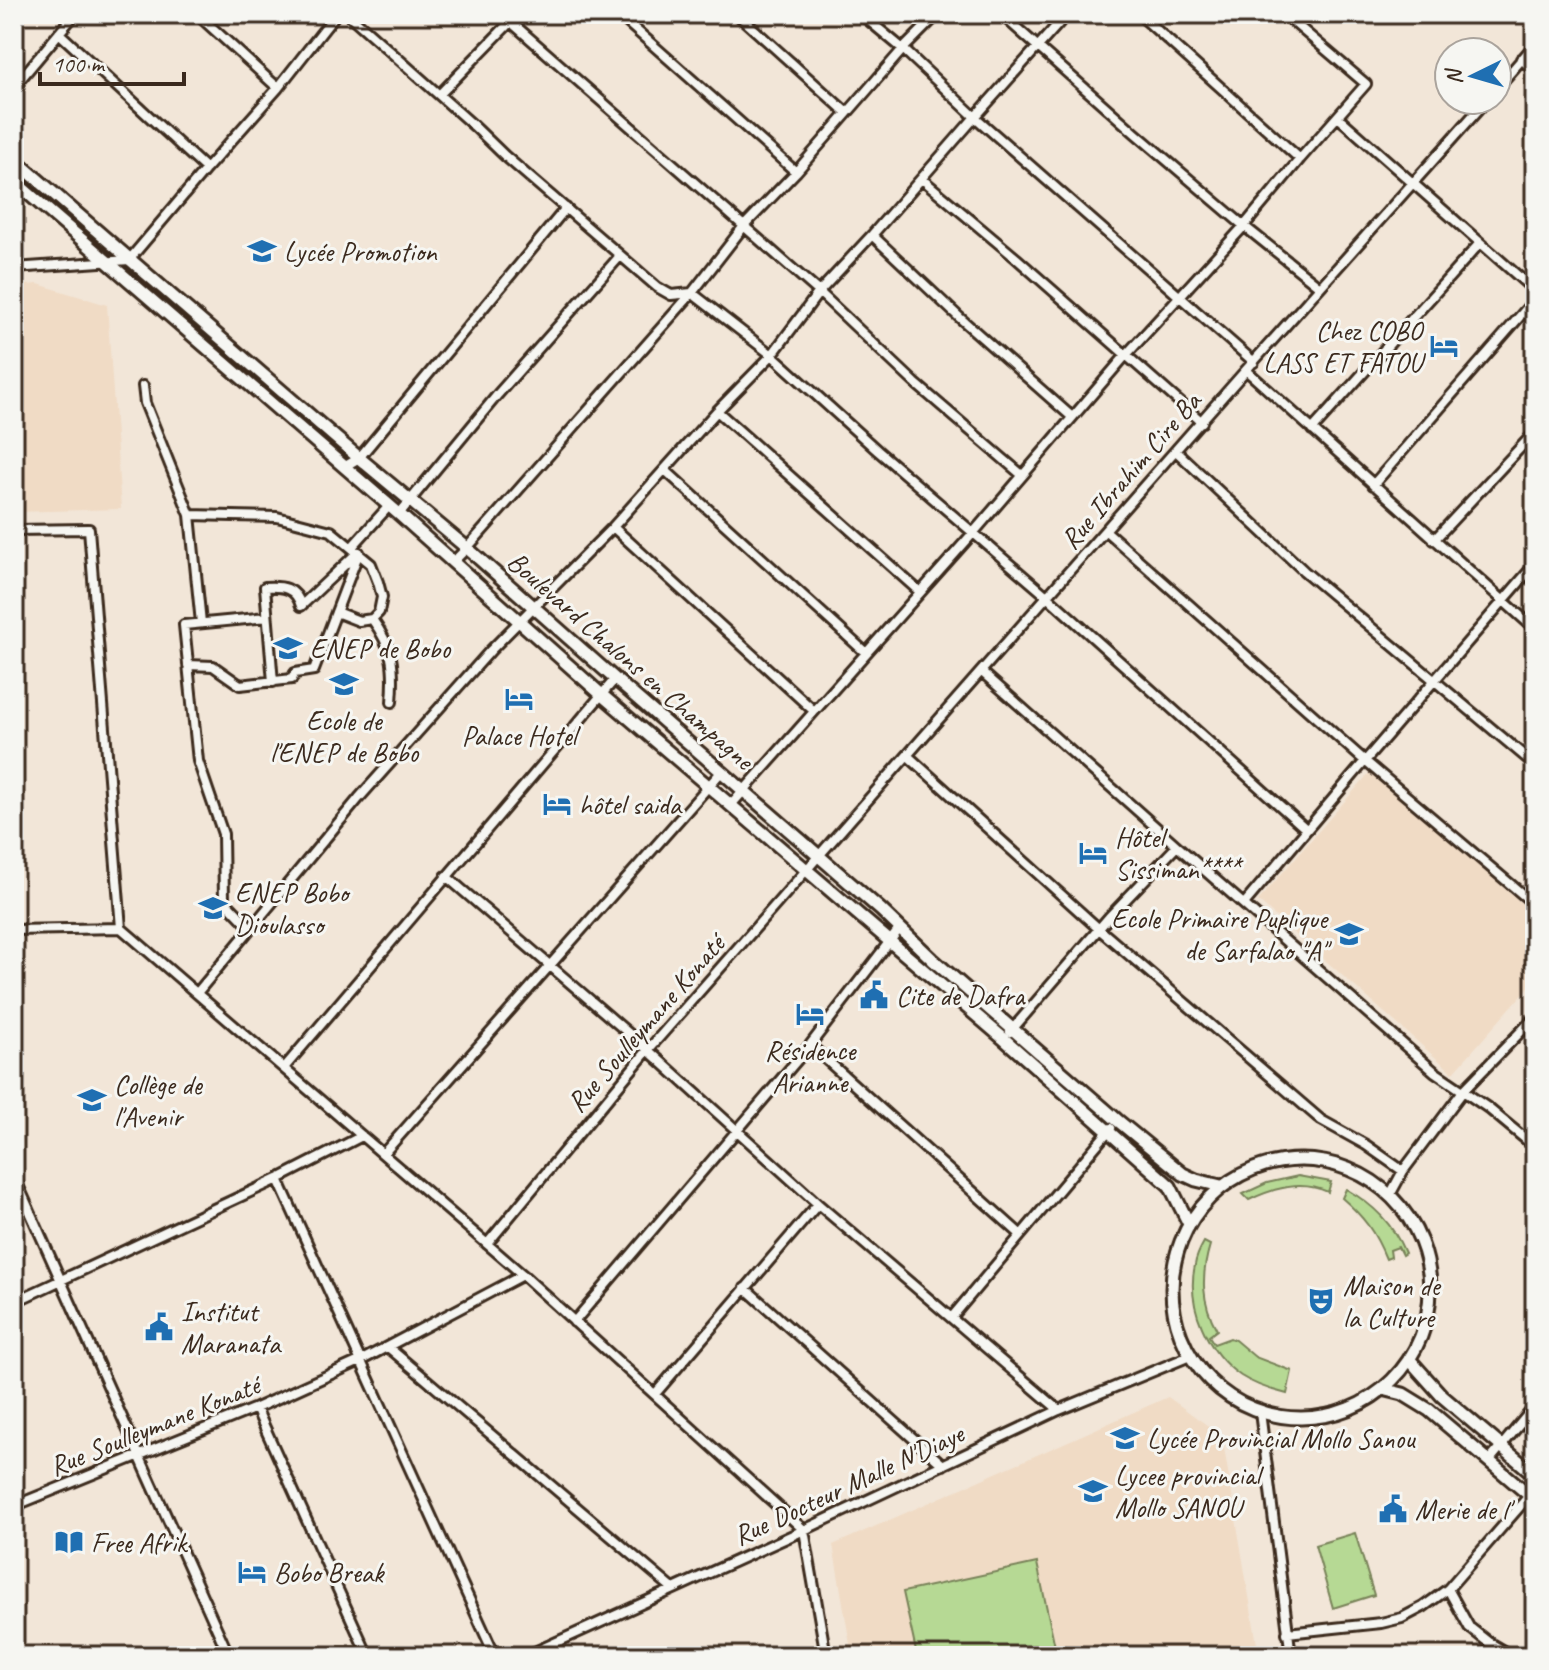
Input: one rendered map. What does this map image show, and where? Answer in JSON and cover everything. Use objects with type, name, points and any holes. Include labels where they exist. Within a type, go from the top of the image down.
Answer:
[{"type":"main road","name":"Boulevard Chalons en Champagne","points":[[14,159],[467,548],[900,928],[1108,1131],[1170,1186],[1189,1224]]},
{"type":"main road","name":"Boulevard Chalons en Champagne","points":[[14,181],[889,942],[1183,1174],[1221,1186]]},
{"type":"main road","points":[[1290,1159],[1311,1159],[1352,1170],[1390,1195],[1418,1234],[1429,1274],[1429,1294],[1427,1315],[1409,1359],[1383,1389],[1352,1408],[1322,1417],[1291,1418],[1260,1412],[1241,1404],[1207,1378],[1190,1356],[1178,1328],[1172,1292],[1175,1257],[1189,1224],[1200,1207],[1221,1186],[1258,1166],[1290,1159]]},
{"type":"main road","points":[[1409,1359],[1442,1396],[1535,1475]]},
{"type":"main road","points":[[1383,1389],[1416,1401],[1533,1495]]},
{"type":"street","points":[[14,87],[75,14]]},
{"type":"street","points":[[197,14],[278,88]]},
{"type":"street","points":[[14,268],[129,260],[278,88],[336,14]]},
{"type":"street","points":[[348,14],[360,17],[505,156],[657,287],[671,295],[692,293],[772,355],[1306,829]]},
{"type":"street","points":[[439,95],[518,14]]},
{"type":"street","points":[[618,14],[796,172]]},
{"type":"street","points":[[737,14],[847,113]]},
{"type":"street","points":[[861,14],[1254,362]]},
{"type":"street","points":[[453,562],[692,293],[744,226],[938,14]]},
{"type":"street","points":[[1001,14],[1135,133],[1320,287]]},
{"type":"street","points":[[197,993],[359,798],[519,620],[613,527],[772,355],[819,292],[1067,14]]},
{"type":"street","points":[[1139,14],[1300,159]]},
{"type":"street","points":[[731,805],[1366,84],[1284,14]]},
{"type":"street","points":[[511,22],[1022,475]]},
{"type":"street","points":[[59,33],[206,169]]},
{"type":"street","points":[[1513,69],[1535,44]]},
{"type":"street","points":[[1521,59],[1535,71]]},
{"type":"street","name":"Rue Ibrahim Cire Ba","points":[[807,870],[1473,116]]},
{"type":"street","points":[[1338,117],[1535,291]]},
{"type":"street","points":[[922,179],[1202,422]]},
{"type":"street","points":[[344,467],[359,458],[566,208]]},
{"type":"street","points":[[872,235],[1072,417]]},
{"type":"street","points":[[1312,430],[1480,243]]},
{"type":"street","points":[[273,682],[265,587],[283,586],[291,590],[299,597],[301,606],[394,510],[411,501],[498,394],[620,256]]},
{"type":"street","points":[[1373,485],[1535,299]]},
{"type":"street","points":[[1246,370],[1535,629]]},
{"type":"street","points":[[143,386],[145,403],[190,515],[201,623]]},
{"type":"street","points":[[717,411],[920,592]]},
{"type":"street","points":[[1434,540],[1535,432]]},
{"type":"street","points":[[1176,451],[1304,571],[1535,765]]},
{"type":"street","points":[[665,470],[866,653]]},
{"type":"street","points":[[190,515],[277,517],[331,531],[371,564],[382,597],[379,612],[372,619],[359,621],[336,612]]},
{"type":"street","points":[[613,527],[814,711]]},
{"type":"street","points":[[14,530],[89,529],[121,928]]},
{"type":"street","points":[[1106,531],[1365,761],[1535,905]]},
{"type":"street","points":[[188,665],[213,666],[240,685],[292,679],[295,673],[314,670],[355,550]]},
{"type":"street","points":[[1244,904],[1535,564]]},
{"type":"street","points":[[251,928],[224,900],[223,834],[198,761],[184,625],[267,617]]},
{"type":"street","points":[[372,619],[390,648],[394,675],[392,702]]},
{"type":"street","points":[[982,672],[1435,1072],[1488,1108],[1535,1147]]},
{"type":"street","points":[[284,1068],[615,679]]},
{"type":"street","points":[[908,756],[1099,929],[1321,1120],[1366,1145],[1403,1171]]},
{"type":"street","points":[[383,1154],[722,771]]},
{"type":"street","points":[[1008,1034],[1099,929],[1177,846]]},
{"type":"street","name":"Rue Soulleymane Konaté","points":[[487,1244],[648,1050],[807,870]]},
{"type":"street","points":[[446,876],[648,1050],[818,1204],[1059,1410]]},
{"type":"street","points":[[14,930],[121,928],[523,1275],[804,1530],[826,1656]]},
{"type":"street","points":[[574,1322],[810,1045],[900,928]]},
{"type":"street","points":[[1390,1195],[1403,1171],[1463,1091],[1535,1017]]},
{"type":"street","points":[[810,1045],[1020,1234]]},
{"type":"street","points":[[952,1317],[1117,1120]]},
{"type":"street","points":[[14,1302],[278,1179],[362,1136]]},
{"type":"street","points":[[14,1176],[229,1656]]},
{"type":"street","points":[[278,1179],[495,1656]]},
{"type":"street","points":[[655,1394],[818,1204]]},
{"type":"street","name":"Rue Soulleymane Konaté","points":[[14,1506],[256,1408],[362,1360],[523,1275]]},
{"type":"street","points":[[745,1288],[943,1465]]},
{"type":"street","points":[[388,1347],[673,1589]]},
{"type":"street","name":"Rue Docteur Malle N'Diaye","points":[[526,1656],[1059,1410],[1190,1356]]},
{"type":"street","points":[[1489,1461],[1535,1406]]},
{"type":"street","points":[[256,1408],[368,1656]]},
{"type":"street","points":[[1260,1412],[1291,1656]]},
{"type":"street","points":[[1287,1633],[1381,1623],[1402,1618],[1423,1607],[1448,1589],[1533,1495]]},
{"type":"street","points":[[1448,1589],[1469,1627],[1512,1656]]},
{"type":"shaded area","points":[[38,284],[107,305],[121,509],[14,512],[14,286]]},
{"type":"shaded area","points":[[1371,771],[1535,915],[1535,980],[1453,1073],[1258,901]]},
{"type":"shaded area","name":"Lycee provincial Mollo SANOU","points":[[1168,1397],[1222,1436],[1259,1656],[852,1656],[833,1545]]},
{"type":"green space","points":[[1298,1176],[1331,1182],[1328,1192],[1298,1186],[1278,1189],[1249,1200],[1243,1194],[1267,1183]]},
{"type":"green space","points":[[1346,1189],[1382,1216],[1405,1253],[1402,1255],[1398,1247],[1390,1250],[1391,1257],[1386,1259],[1368,1226],[1342,1198]]},
{"type":"green space","points":[[1204,1242],[1210,1245],[1205,1267],[1205,1299],[1217,1330],[1209,1336],[1214,1344],[1230,1338],[1235,1340],[1255,1357],[1292,1371],[1287,1394],[1241,1376],[1218,1355],[1209,1341],[1197,1312],[1193,1280],[1198,1253]]},
{"type":"green space","points":[[1355,1533],[1374,1595],[1333,1608],[1315,1545]]},
{"type":"green space","points":[[1037,1563],[1057,1656],[917,1656],[903,1592]]},
{"type":"place","name":"Lycée Promotion","points":[[262,251]]},
{"type":"place","name":"Chez COBO LASS ET FATOU","points":[[1444,346]]},
{"type":"place","name":"ENEP de Bobo","points":[[288,648]]},
{"type":"place","name":"Ecole de l'ENEP de Bobo","points":[[344,684]]},
{"type":"place","name":"Palace Hotel","points":[[519,699]]},
{"type":"place","name":"hôtel saida","points":[[557,804]]},
{"type":"place","name":"Hôtel Sissiman****","points":[[1093,853]]},
{"type":"place","name":"ENEP Bobo Dioulasso","points":[[213,908]]},
{"type":"place","name":"Ecole Primaire Puplique de Sarfalao \"A\"","points":[[1349,934]]},
{"type":"place","name":"Cite de Dafra","points":[[874,995]]},
{"type":"place","name":"Résidence Arianne","points":[[810,1014]]},
{"type":"place","name":"Collège de l'Avenir","points":[[92,1100]]},
{"type":"place","name":"Maison de la Culture","points":[[1321,1301]]},
{"type":"place","name":"Institut Maranata","points":[[159,1327]]},
{"type":"place","name":"Lycée Provincial Mollo Sanou","points":[[1125,1438]]},
{"type":"place","name":"Lycee provincial Mollo SANOU","points":[[1093,1491]]},
{"type":"place","name":"Merie de l'","points":[[1393,1509]]},
{"type":"place","name":"Free Afrik","points":[[69,1542]]},
{"type":"place","name":"Bobo Break","points":[[252,1572]]}]
